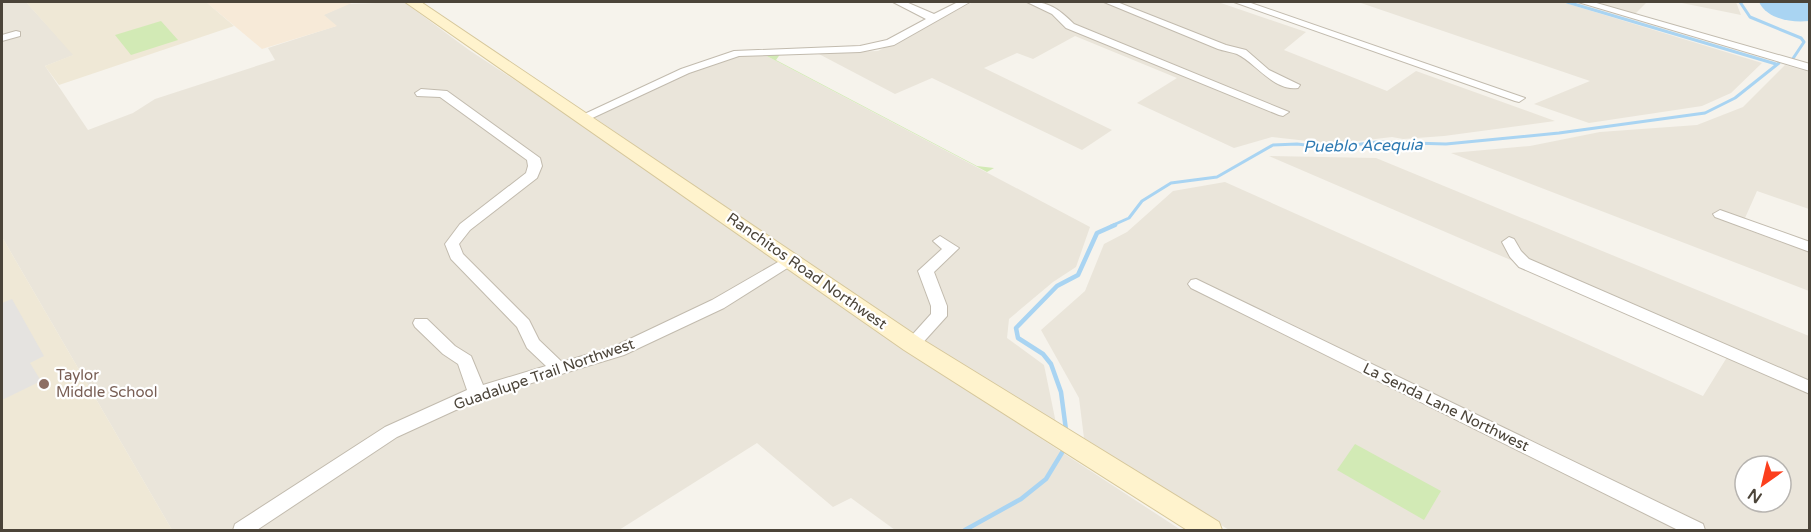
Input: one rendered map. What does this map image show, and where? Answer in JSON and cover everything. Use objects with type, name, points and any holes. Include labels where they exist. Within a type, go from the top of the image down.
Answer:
[{"type":"street","name":"Ranchitos Road Northwest","points":[[412,2],[584,117],[790,262],[912,344],[1209,531]]},
{"type":"street","points":[[898,2],[933,18]]},
{"type":"street","points":[[584,117],[685,71],[738,53],[860,49],[890,43],[965,2]]},
{"type":"street","points":[[1032,2],[1056,12],[1070,26],[1283,112]]},
{"type":"street","points":[[1109,2],[1222,47],[1242,52],[1265,72],[1294,85]]},
{"type":"street","points":[[1239,2],[1519,98]]},
{"type":"street","points":[[1583,2],[1809,68]]},
{"type":"street","points":[[2,38],[16,34]]},
{"type":"street","points":[[421,93],[443,94],[533,158],[535,166],[532,175],[465,227],[453,244],[456,256],[523,324],[533,344],[558,368]]},
{"type":"street","points":[[1720,214],[1809,248]]},
{"type":"street","points":[[912,344],[939,316],[939,306],[926,271],[952,248],[940,241]]},
{"type":"street","points":[[1509,242],[1515,254],[1524,263],[1809,388]]},
{"type":"street","name":"Guadalupe Trail Northwest","points":[[248,529],[392,432],[477,393],[618,351],[717,304],[790,262]]},
{"type":"street","name":"La Senda Lane Northwest","points":[[1196,284],[1696,531]]},
{"type":"street","points":[[421,323],[449,350],[465,360],[477,393]]},
{"type":"shaded area","points":[[2,2],[26,2],[74,55],[45,66],[88,130],[133,113],[155,99],[275,60],[268,48],[336,26],[323,15],[348,4],[404,2],[469,50],[641,163],[959,385],[1181,530],[895,530],[851,498],[833,507],[757,443],[619,530],[172,530],[2,237]]},
{"type":"shaded area","points":[[26,2],[206,2],[234,26],[59,85],[45,66],[73,55]]},
{"type":"shaded area","points":[[206,2],[354,2],[324,15],[337,26],[262,49]]},
{"type":"shaded area","points":[[973,2],[1218,2],[1306,32],[1284,50],[1387,91],[1416,71],[1555,121],[1444,136],[1403,139],[1392,137],[1334,144],[1272,137],[1234,148],[1137,103],[1177,78],[1075,36],[1033,59],[1017,53],[984,68],[1112,130],[1082,150],[932,78],[895,94],[817,53],[878,51]]},
{"type":"shaded area","points":[[1358,2],[1562,2],[1762,63],[1731,93],[1702,106],[1589,123],[1534,104],[1590,81]]},
{"type":"shaded area","points":[[1593,2],[1647,2],[1635,14]]},
{"type":"shaded area","points":[[1677,2],[1736,2],[1741,15]]},
{"type":"shaded area","points":[[761,53],[1090,227],[1076,267],[1053,282],[1009,319],[1007,338],[1044,365],[1057,428],[852,295],[592,116],[688,73],[740,56]]},
{"type":"shaded area","points":[[1785,65],[1809,72],[1809,209],[1757,191],[1745,218],[1745,229],[1809,252],[1809,291],[1451,153],[1530,146],[1600,132],[1697,125],[1743,107]]},
{"type":"shaded area","points":[[1269,156],[1376,158],[1809,336],[1809,530],[1229,530],[1084,438],[1079,398],[1041,330],[1085,291],[1104,244],[1127,232],[1173,191],[1225,182],[1703,396],[1729,354]]},
{"type":"shaded area","name":"Taylor Middle School","points":[[2,237],[172,530],[2,530]]},
{"type":"shaded area","points":[[12,299],[44,356],[30,363],[41,381],[2,400],[2,303]]},
{"type":"green space","points":[[161,21],[178,40],[131,55],[115,35]]},
{"type":"green space","points":[[761,53],[781,53],[776,60],[977,166],[994,168],[987,172]]},
{"type":"green space","points":[[1355,444],[1441,491],[1424,520],[1337,470]]},
{"type":"water","points":[[1759,2],[1809,2],[1809,21],[1780,19],[1763,8]]},
{"type":"waterway","points":[[1567,2],[1776,64]]},
{"type":"waterway","points":[[1740,2],[1750,17],[1801,38],[1804,42],[1792,60]]},
{"type":"waterway","name":"Pueblo Acequia","points":[[1111,226],[1129,218],[1142,201],[1171,183],[1217,177],[1273,145],[1297,144],[1331,148],[1377,142],[1446,144],[1559,133],[1705,113],[1735,98],[1779,63]]},
{"type":"waterway","name":"Pueblo Acequia","points":[[1066,430],[1061,392],[1051,364],[1043,354],[1018,338],[1016,328],[1057,286],[1078,275],[1097,233],[1115,225]]},
{"type":"waterway","name":"Pueblo Acequia","points":[[965,530],[1021,499],[1046,479],[1063,451]]},
{"type":"place","name":"Taylor Middle School","points":[[44,384]]}]
